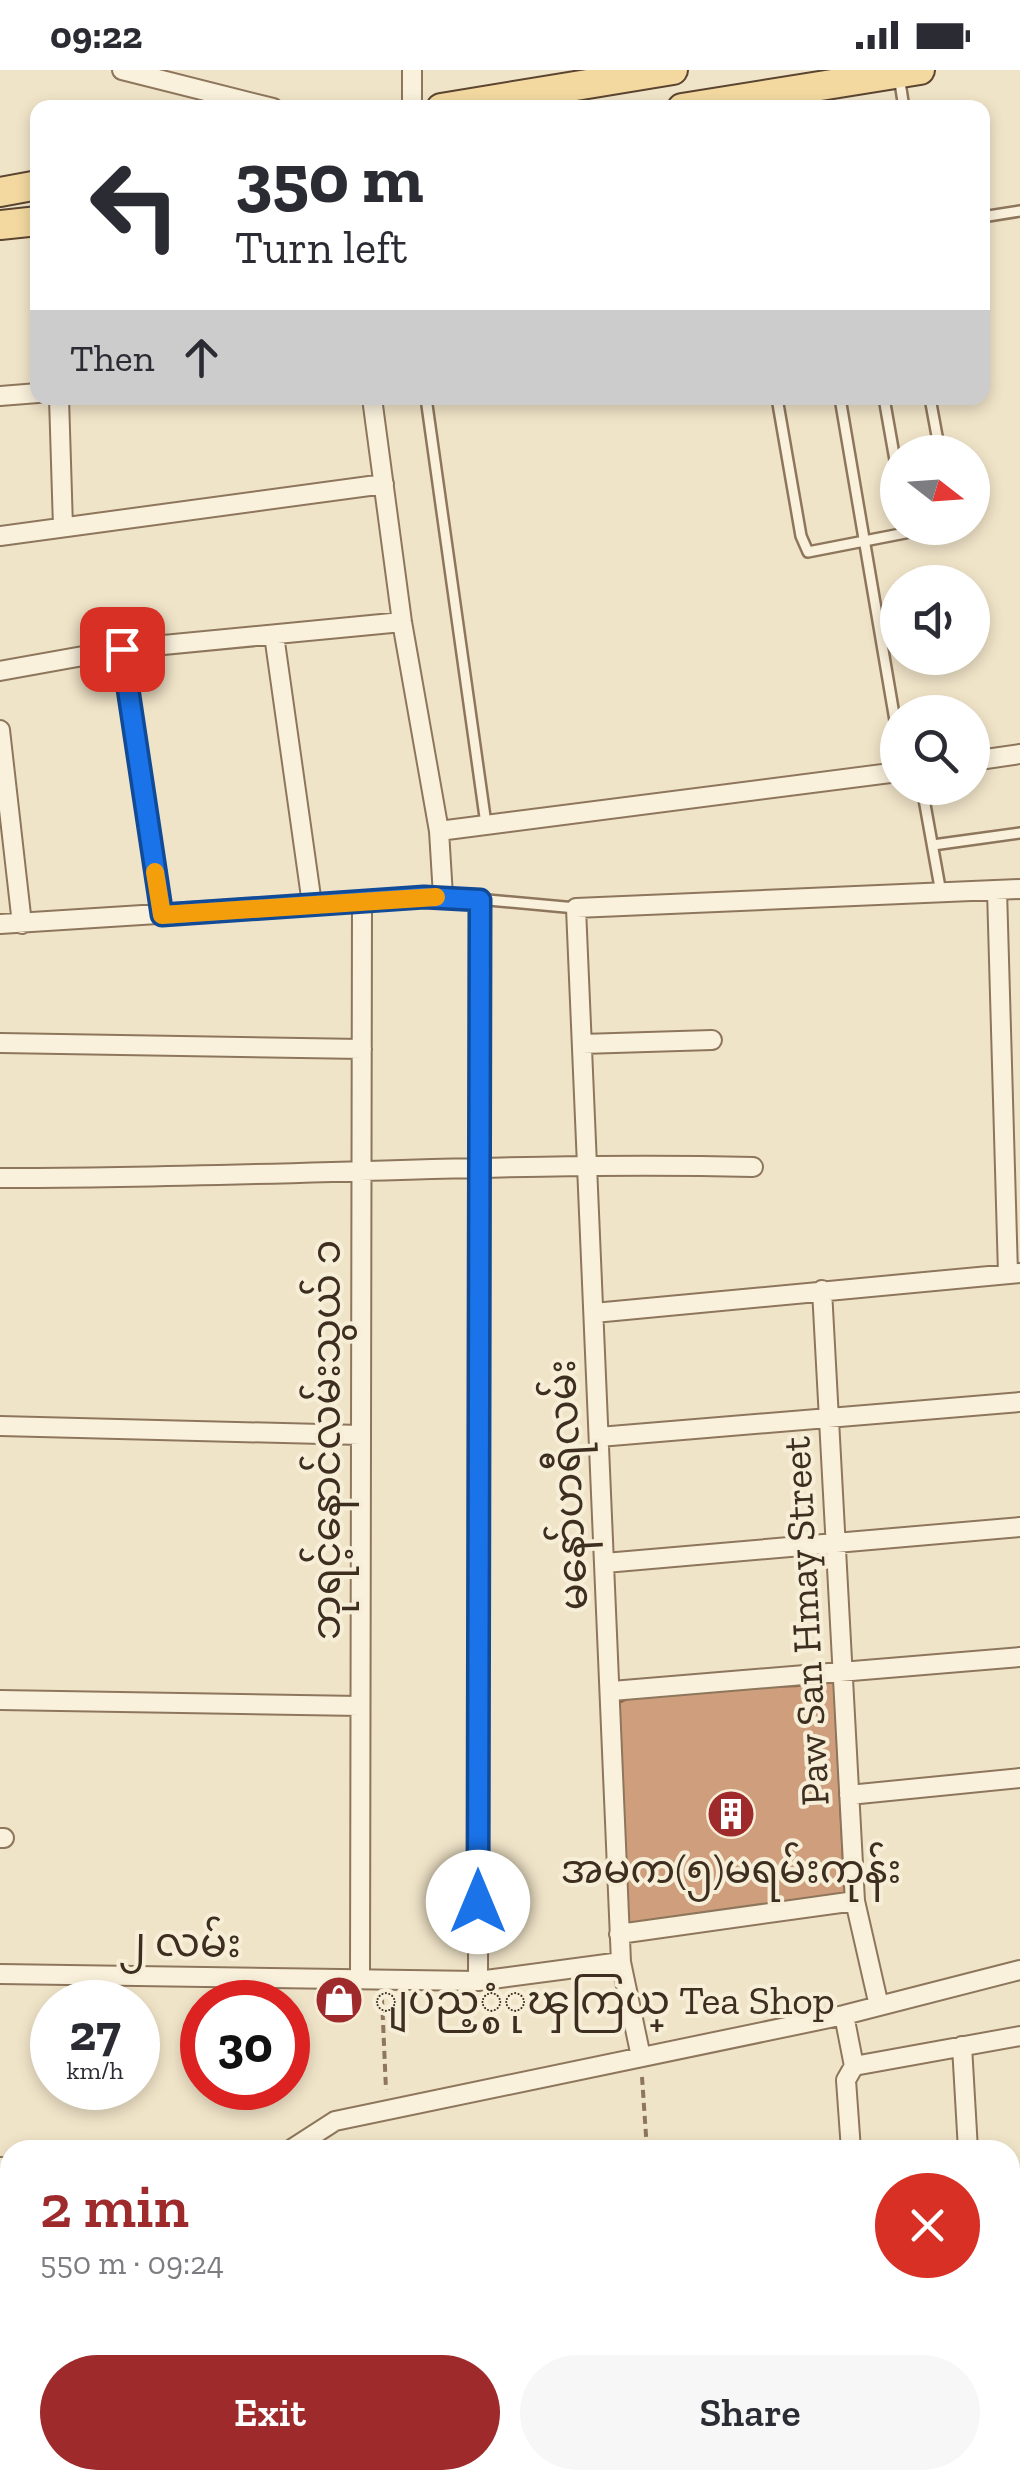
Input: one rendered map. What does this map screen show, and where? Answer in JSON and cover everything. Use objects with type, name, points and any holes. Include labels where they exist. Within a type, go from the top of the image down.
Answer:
[{"type":"main road","points":[[491,100],[673,70]]},
{"type":"main road","points":[[732,100],[909,72]]},
{"type":"main road","points":[[0,192],[30,186]]},
{"type":"main road","points":[[0,225],[30,222]]},
{"type":"street","points":[[122,70],[241,100]]},
{"type":"street","points":[[412,70],[412,100]]},
{"type":"street","points":[[0,396],[30,394]]},
{"type":"street","points":[[59,405],[64,527]]},
{"type":"street","points":[[0,924],[444,896],[439,831],[402,622],[373,405]]},
{"type":"street","points":[[0,536],[384,484]]},
{"type":"street","points":[[0,671],[122,649],[402,622]]},
{"type":"street","points":[[274,635],[312,904]]},
{"type":"street","points":[[122,649],[162,915]]},
{"type":"street","points":[[0,730],[22,924]]},
{"type":"street","points":[[990,758],[1020,754]]},
{"type":"street","points":[[439,831],[880,774]]},
{"type":"street","points":[[576,908],[1020,888]]},
{"type":"street","points":[[594,1313],[1014,1274],[997,890]]},
{"type":"street","points":[[478,1981],[480,900]]},
{"type":"street","name":"ဘုရင့်နောင်လမ်းသွယ် ၁","points":[[360,1979],[362,901]]},
{"type":"street","name":"မနော်ဟရီလမ်း","points":[[576,908],[612,1691],[619,1934],[641,2057]]},
{"type":"street","points":[[582,1044],[712,1040]]},
{"type":"street","points":[[0,1043],[362,1049]]},
{"type":"street","points":[[0,1178],[587,1163],[753,1167]]},
{"type":"street","name":"Paw San Hmay Street","points":[[822,1290],[855,1901],[879,2006]]},
{"type":"street","points":[[599,1437],[1020,1402]]},
{"type":"street","points":[[0,1426],[361,1435]]},
{"type":"street","points":[[605,1562],[1020,1527]]},
{"type":"street","points":[[612,1691],[1020,1657]]},
{"type":"street","points":[[0,1700],[360,1706]]},
{"type":"street","points":[[849,1795],[1020,1778]]},
{"type":"street","points":[[619,1934],[855,1901]]},
{"type":"street","name":"၂ လမ်း","points":[[0,1974],[478,1981],[621,1962]]},
{"type":"street","points":[[306,2140],[335,2121],[844,2015],[1020,1970]]},
{"type":"street","points":[[844,2015],[854,2066],[846,2080],[850,2140]]},
{"type":"street","points":[[854,2066],[1020,2036]]},
{"type":"street","points":[[962,2046],[967,2140]]},
{"type":"lane","points":[[905,100],[909,72]]},
{"type":"lane","points":[[990,216],[1020,211]]},
{"type":"lane","points":[[427,405],[486,824]]},
{"type":"lane","points":[[777,405],[805,547],[812,554],[880,536]]},
{"type":"lane","points":[[841,405],[891,695]]},
{"type":"lane","points":[[885,405],[890,435]]},
{"type":"lane","points":[[931,405],[937,435]]},
{"type":"lane","points":[[925,805],[942,893]]},
{"type":"lane","points":[[933,845],[1020,833]]},
{"type":"lane","points":[[444,896],[576,908]]},
{"type":"path","points":[[381,1980],[387,2110]]},
{"type":"path","points":[[641,2057],[646,2140]]},
{"type":"building","name":"အမက(၅)မရမ်းကုန်း","points":[[834,1681],[845,1896],[625,1927],[618,1703],[651,1688],[796,1686]]},
{"type":"slow traffic","points":[[155,872],[162,915],[436,897]]},
{"type":"place","name":"အမက(၅)မရမ်းကုန်း","points":[[731,1814]]},
{"type":"place","name":"ျပည့္စံုၾကြယ္ Tea Shop","points":[[339,2000]]},
{"type":"route","points":[[122,649],[162,915],[444,896],[480,900],[478,1902]]}]
